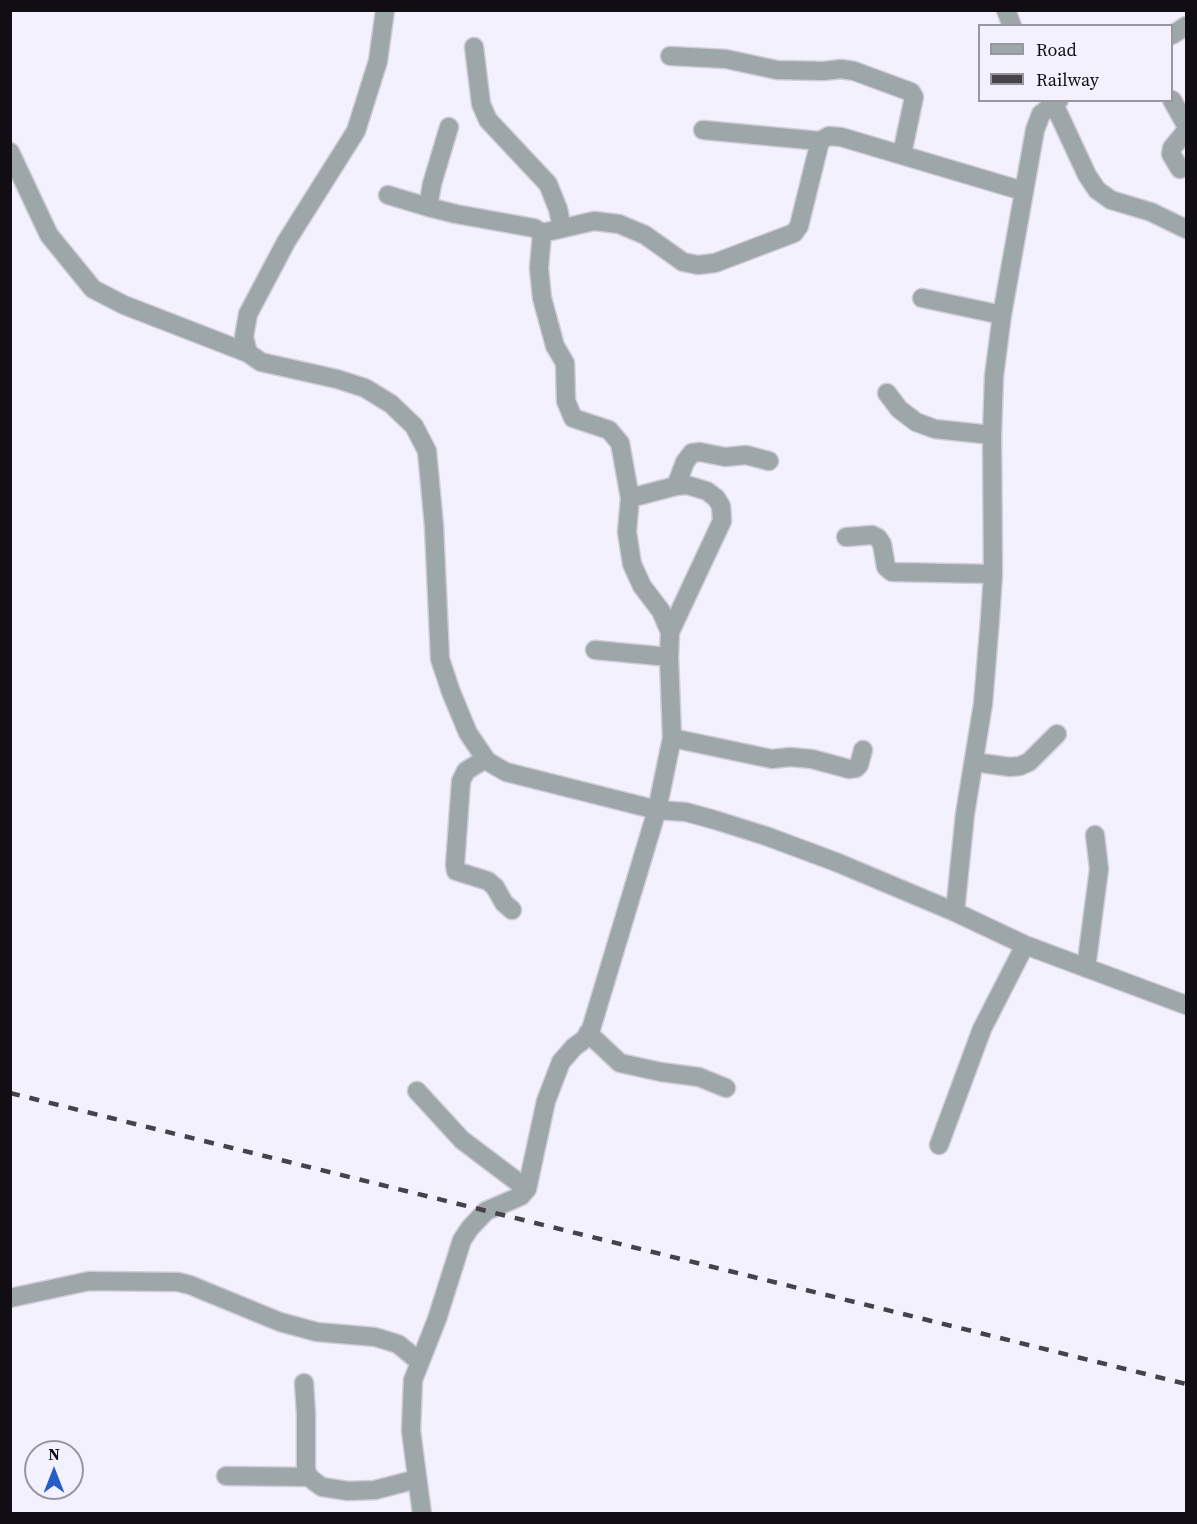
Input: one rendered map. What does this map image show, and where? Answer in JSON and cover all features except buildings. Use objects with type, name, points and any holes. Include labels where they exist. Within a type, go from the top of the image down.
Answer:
[{"type":"street","points":[[249,352],[244,337],[248,314],[286,242],[356,130],[378,61],[384,10]]},
{"type":"street","points":[[1173,34],[1186,26]]},
{"type":"street","points":[[474,47],[482,104],[488,120],[548,184],[558,209],[562,228]]},
{"type":"street","points":[[670,56],[726,59],[777,70],[841,69],[854,71],[911,92],[914,97],[902,154]]},
{"type":"street","points":[[1173,102],[1186,125]]},
{"type":"street","points":[[955,912],[965,814],[983,704],[993,574],[994,376],[1023,191],[1035,130],[1047,105]]},
{"type":"street","points":[[1047,105],[1097,190],[1111,200],[1150,212],[1186,229]]},
{"type":"street","points":[[428,207],[448,127]]},
{"type":"street","points":[[703,130],[820,141],[829,136],[841,137],[1023,191]]},
{"type":"street","points":[[1180,169],[1171,154],[1172,148],[1186,131]]},
{"type":"street","points":[[388,195],[456,214],[534,228],[542,233],[594,221],[619,224],[645,235],[683,262],[698,265],[715,262],[794,233],[799,226],[820,141]]},
{"type":"street","points":[[10,152],[49,235],[93,289],[124,305],[249,352],[261,362],[337,379],[364,388],[391,404],[414,426],[427,452],[434,526],[440,659],[468,733],[485,759],[506,772],[657,810],[686,812],[766,836],[836,862],[955,912],[1024,945],[1186,1005]]},
{"type":"street","points":[[542,233],[539,268],[542,298],[555,346],[565,363],[566,401],[573,418],[609,430],[620,442],[630,498],[627,532],[632,564],[642,586],[661,611],[670,632]]},
{"type":"street","points":[[922,298],[1002,315]]},
{"type":"street","points":[[887,393],[898,409],[925,426],[992,435]]},
{"type":"street","points":[[676,486],[685,462],[692,453],[700,452],[725,457],[746,455],[769,461]]},
{"type":"street","points":[[422,1514],[411,1431],[413,1380],[466,1234],[486,1211],[521,1196],[526,1190],[546,1101],[561,1062],[588,1033],[657,810],[672,738],[670,632],[722,521],[723,514],[716,498],[707,490],[697,486],[676,486],[630,498]]},
{"type":"street","points":[[846,537],[872,534],[878,538],[882,544],[886,567],[892,572],[993,574]]},
{"type":"street","points":[[596,650],[669,657]]},
{"type":"street","points":[[974,762],[1010,767],[1020,766],[1029,762],[1057,734]]},
{"type":"street","points":[[672,738],[772,759],[790,757],[812,759],[849,769],[859,765],[863,750]]},
{"type":"street","points":[[485,759],[466,771],[461,781],[456,872],[488,881],[512,910]]},
{"type":"street","points":[[1086,968],[1099,869],[1095,835]]},
{"type":"street","points":[[939,1145],[982,1029],[1024,945]]},
{"type":"street","points":[[588,1033],[620,1063],[699,1077],[726,1088]]},
{"type":"street","points":[[417,1091],[462,1140],[526,1190]]},
{"type":"street","points":[[10,1298],[89,1281],[155,1284],[178,1282],[280,1322],[317,1332],[375,1336],[398,1344],[420,1362]]},
{"type":"street","points":[[304,1383],[305,1461],[309,1477]]},
{"type":"street","points":[[226,1476],[309,1477],[322,1487],[348,1491],[375,1490],[417,1479]]},
{"type":"railway","points":[[10,1093],[1186,1384]]}]
